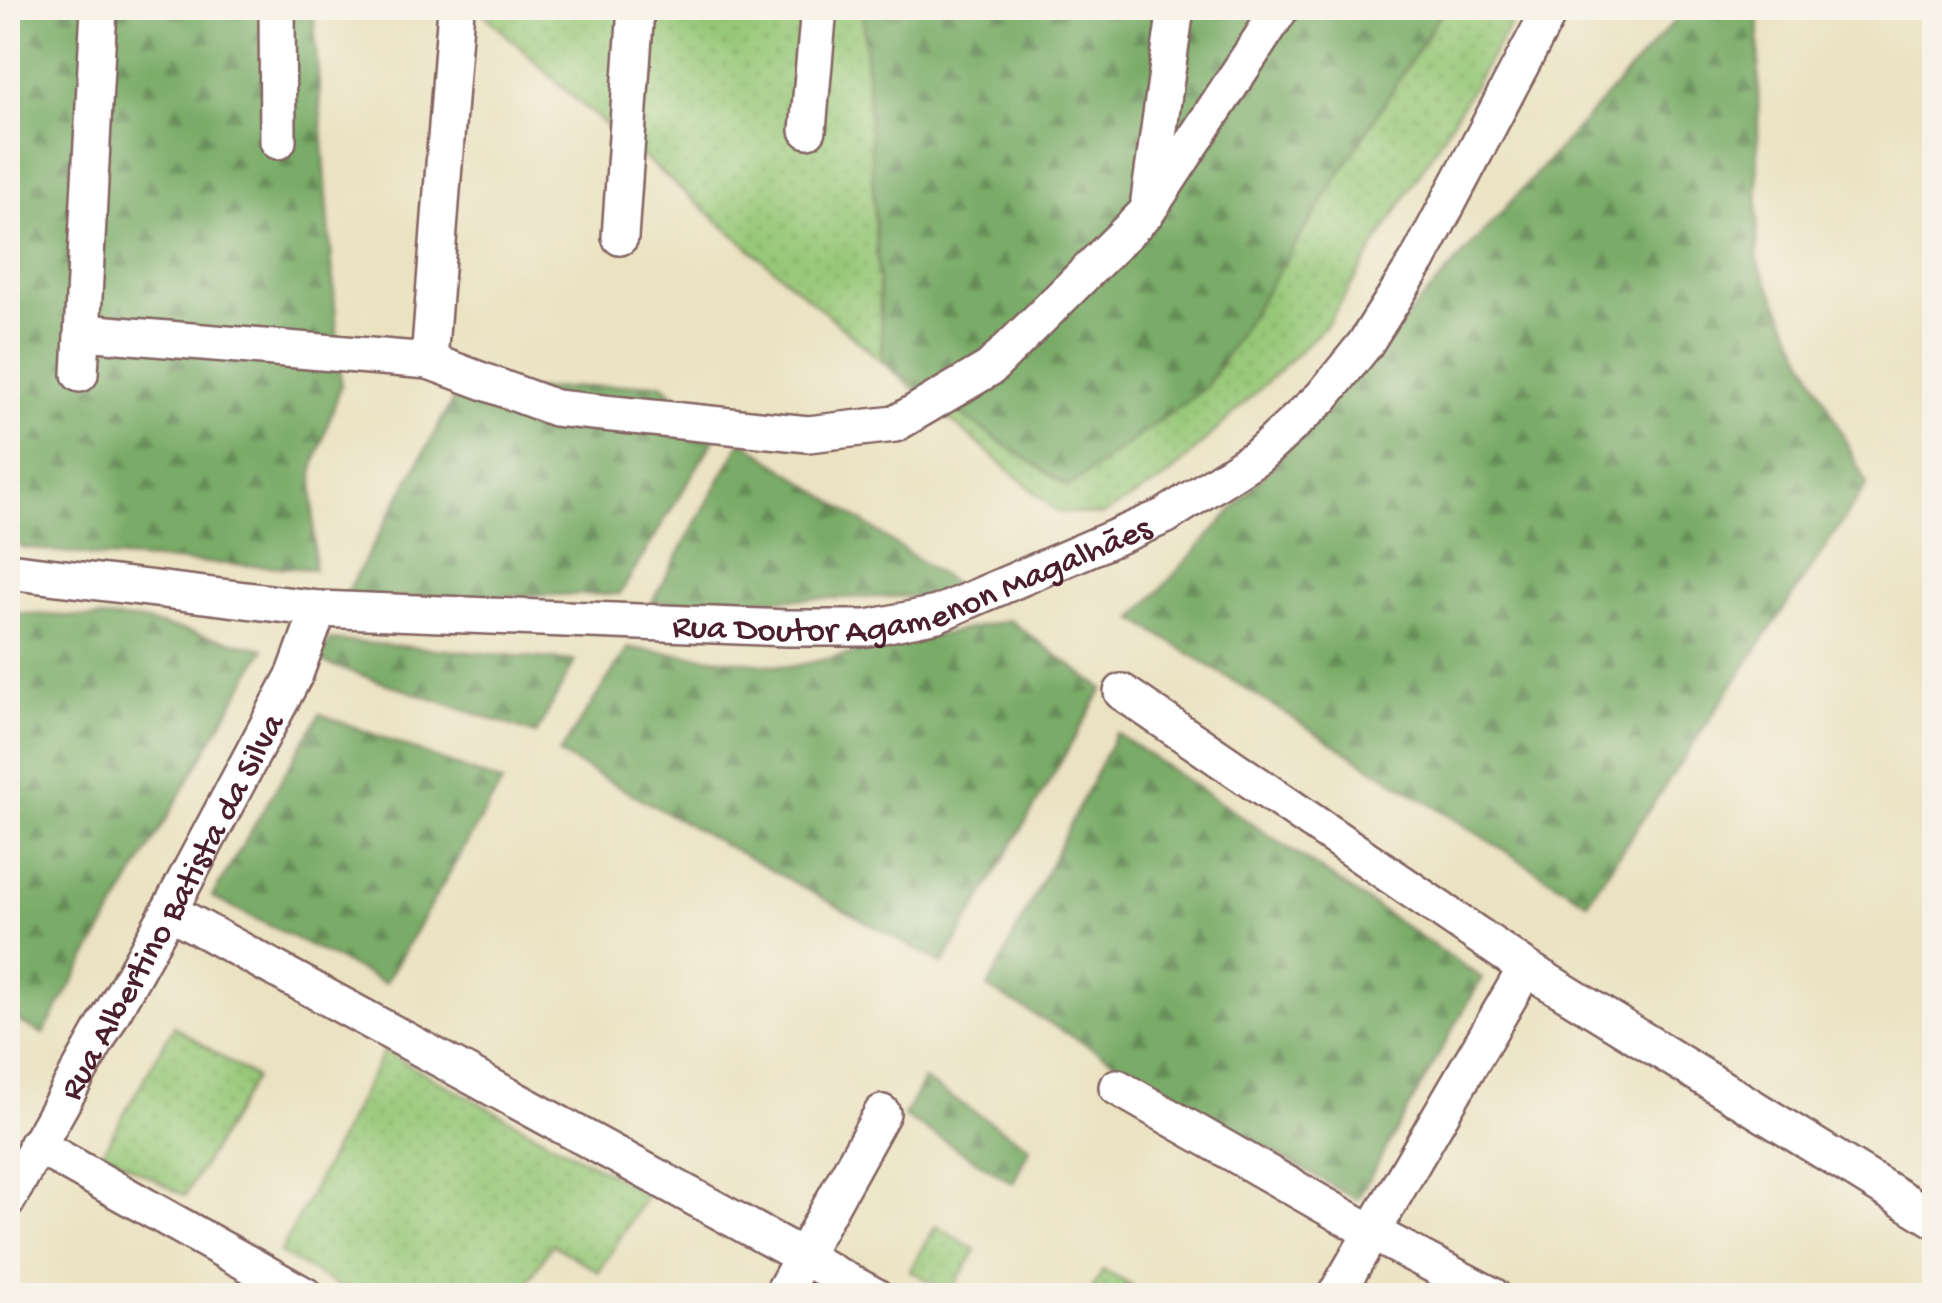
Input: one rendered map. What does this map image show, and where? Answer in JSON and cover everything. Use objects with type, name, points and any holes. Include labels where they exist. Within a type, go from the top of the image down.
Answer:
[{"type":"street","points":[[80,374],[99,8]]},
{"type":"street","points":[[277,8],[278,140]]},
{"type":"street","points":[[429,360],[456,8]]},
{"type":"street","points":[[620,237],[636,8]]},
{"type":"street","points":[[808,130],[819,8]]},
{"type":"street","points":[[1148,212],[1176,8]]},
{"type":"street","points":[[84,332],[429,360],[555,408],[808,434],[895,424],[990,368],[1148,212],[1281,8]]},
{"type":"street","name":"Rua Doutor Agamenon Magalhães","points":[[9,568],[319,609],[787,628],[868,628],[937,614],[1165,516],[1258,456],[1322,397],[1365,344],[1418,260],[1551,8]]},
{"type":"street","name":"Rua Albertino Batista da Silva","points":[[8,1198],[170,912],[295,674],[319,609]]},
{"type":"street","points":[[1122,692],[1526,968],[1934,1220]]},
{"type":"street","points":[[170,912],[876,1296]]},
{"type":"street","points":[[1335,1296],[1526,968]]},
{"type":"street","points":[[1117,1088],[1494,1296]]},
{"type":"street","points":[[781,1296],[882,1113]]},
{"type":"street","points":[[36,1146],[306,1296]]},
{"type":"green space","points":[[8,8],[313,8],[341,385],[313,469],[314,569],[105,557],[20,547],[8,519]]},
{"type":"green space","points":[[478,8],[1521,8],[1327,325],[1166,478],[1102,515],[1058,512],[573,97]]},
{"type":"green space","points":[[863,8],[1444,8],[1205,388],[1068,487],[883,362]]},
{"type":"green space","points":[[1686,8],[1759,8],[1757,261],[1867,485],[1587,902],[1134,619]]},
{"type":"green space","points":[[660,383],[720,429],[620,594],[344,598],[456,394]]},
{"type":"green space","points":[[742,440],[970,595],[652,602]]},
{"type":"green space","points":[[8,614],[139,620],[264,649],[43,1034],[8,1016]]},
{"type":"green space","points":[[1009,620],[1103,689],[943,964],[559,754],[628,648],[790,667]]},
{"type":"green space","points":[[330,640],[575,661],[536,734],[319,661]]},
{"type":"green space","points":[[320,714],[502,783],[385,983],[212,897]]},
{"type":"green space","points":[[1116,733],[1482,978],[1357,1200],[988,988]]},
{"type":"green space","points":[[174,1026],[255,1078],[185,1196],[103,1151]]},
{"type":"green space","points":[[384,1051],[647,1194],[599,1272],[552,1244],[520,1295],[354,1295],[280,1253]]},
{"type":"green space","points":[[924,1080],[1030,1147],[1013,1183],[904,1116]]},
{"type":"green space","points":[[936,1226],[976,1250],[950,1293],[910,1270]]},
{"type":"green space","points":[[1103,1270],[1141,1291],[1139,1295],[1089,1295]]}]
